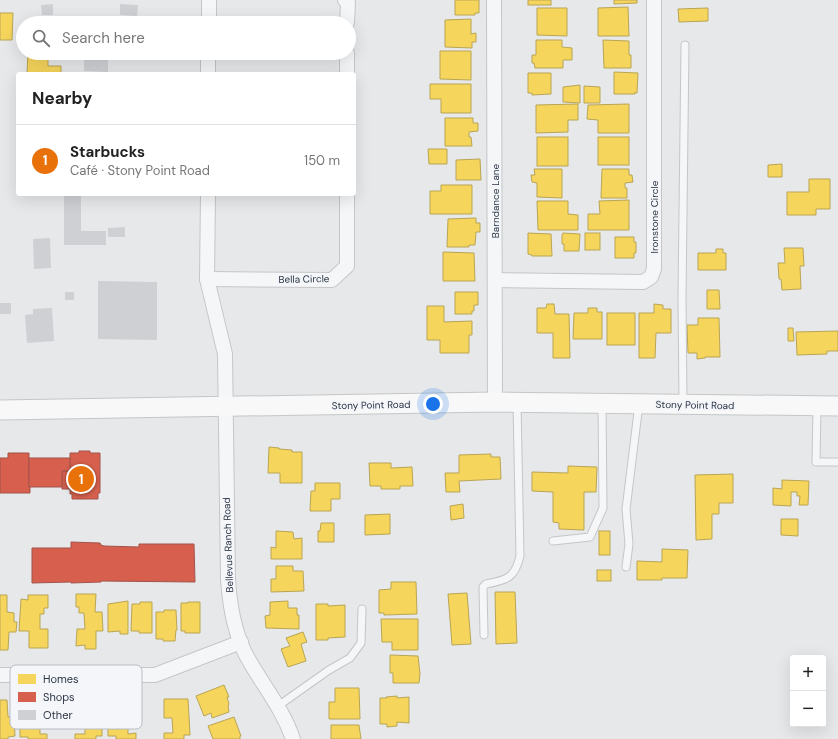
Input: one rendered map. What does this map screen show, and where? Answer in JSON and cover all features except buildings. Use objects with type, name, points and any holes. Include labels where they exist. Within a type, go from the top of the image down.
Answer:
[{"type":"main road","name":"Stony Point Road","points":[[0,410],[495,402],[838,406]]},
{"type":"street","points":[[209,0],[209,16]]},
{"type":"street","points":[[345,0],[348,3],[348,16]]},
{"type":"street","name":"Barndance Lane","points":[[494,0],[495,402]]},
{"type":"street","name":"Ironstone Circle","points":[[495,280],[644,282],[651,277],[654,269],[654,0]]},
{"type":"street","points":[[208,60],[208,72]]},
{"type":"street","points":[[347,60],[347,72]]},
{"type":"street","points":[[208,196],[207,279],[225,354],[226,407]]},
{"type":"street","name":"Bella Circle","points":[[207,279],[332,280],[347,266],[347,196]]},
{"type":"street","name":"Bellevue Ranch Road","points":[[226,407],[229,600],[241,642],[249,661],[278,706],[293,739]]},
{"type":"street","points":[[142,675],[155,675],[241,642]]},
{"type":"lane","points":[[683,404],[682,297],[686,45]]},
{"type":"lane","points":[[484,635],[483,587],[486,584],[506,579],[514,573],[520,556],[517,403]]},
{"type":"lane","points":[[553,541],[590,537],[603,508],[602,404]]},
{"type":"lane","points":[[626,567],[629,544],[626,509],[639,404]]},
{"type":"lane","points":[[817,406],[816,462],[838,462]]},
{"type":"lane","points":[[278,706],[329,670],[350,658],[361,643],[362,609]]},
{"type":"place","name":"Starbucks","points":[[81,479]]}]
